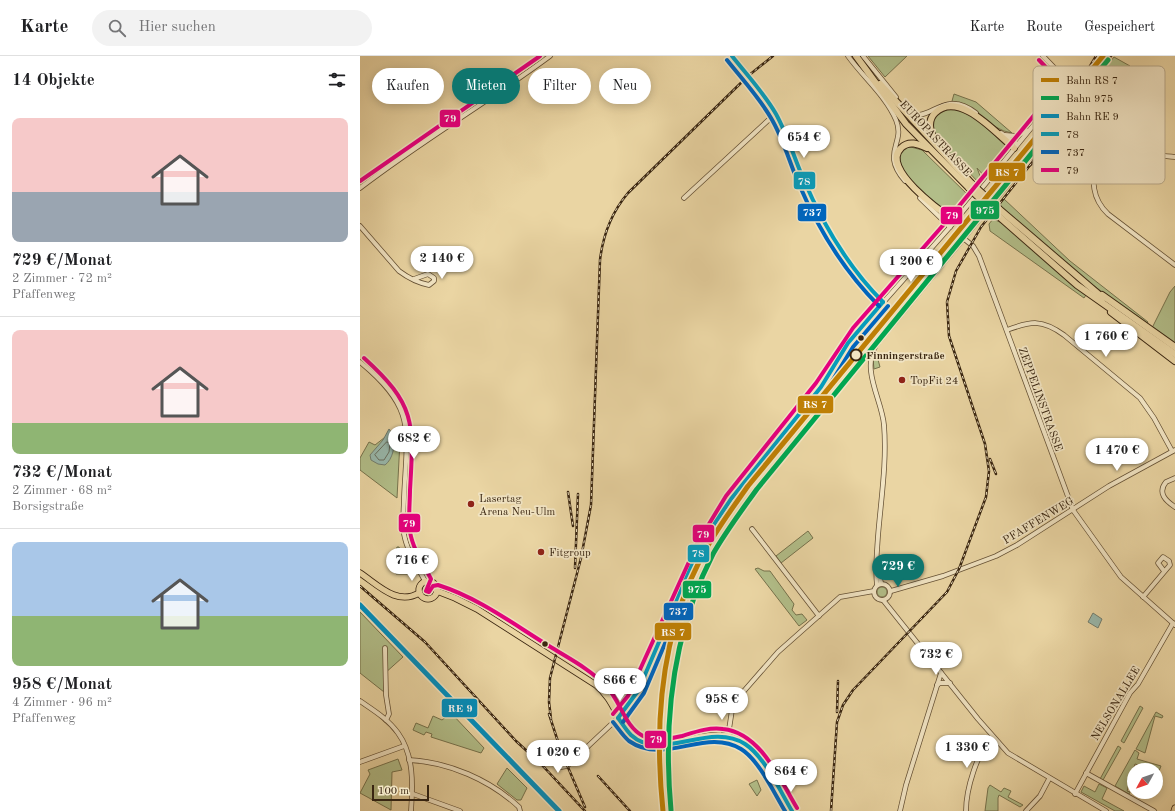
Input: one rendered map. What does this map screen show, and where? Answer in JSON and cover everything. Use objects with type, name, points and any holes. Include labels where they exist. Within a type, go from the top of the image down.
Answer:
[{"type":"highway","name":"EUROPASTRASSE","points":[[857,56],[970,186]]},
{"type":"highway","name":"EUROPASTRASSE","points":[[857,56],[906,124],[930,149],[1077,285],[1175,354]]},
{"type":"highway","points":[[894,95],[915,123]]},
{"type":"highway","points":[[884,102],[906,124]]},
{"type":"highway","points":[[938,149],[930,130],[931,119],[938,110],[952,106],[963,108],[970,112],[1016,146]]},
{"type":"highway","points":[[930,149],[913,143],[904,145],[898,152],[896,158],[898,168],[931,204],[955,221]]},
{"type":"highway","name":"EUROPASTRASSE","points":[[997,211],[1092,289],[1122,316]]},
{"type":"highway","points":[[1077,285],[1175,361]]},
{"type":"highway","points":[[1092,289],[1175,347]]},
{"type":"main road","points":[[360,572],[387,591],[399,597],[409,598],[419,593]]},
{"type":"main road","points":[[437,591],[433,597],[428,599],[419,593],[419,587],[425,581],[434,583],[437,591],[455,598],[497,622],[589,680],[606,695],[625,729],[635,738],[644,743],[657,746]]},
{"type":"main road","points":[[664,746],[713,735],[728,736],[746,744],[792,811]]},
{"type":"street","points":[[360,188],[403,157],[502,92],[550,56]]},
{"type":"street","points":[[732,56],[776,114],[822,221],[853,270],[884,302]]},
{"type":"street","name":"EUROPASTRASSE","points":[[848,56],[897,121],[898,128],[893,158],[895,169],[906,183],[950,227]]},
{"type":"street","name":"EUROPASTRASSE","points":[[863,56],[894,95],[909,111],[917,116],[926,114],[946,103],[964,105],[1004,135]]},
{"type":"street","points":[[1044,56],[1053,66]]},
{"type":"street","points":[[684,198],[776,114]]},
{"type":"street","points":[[555,756],[561,767],[567,766],[618,718],[633,699],[649,667],[692,565],[713,526],[731,499],[821,387],[848,343],[950,227],[1033,126]]},
{"type":"street","points":[[1004,135],[1017,136],[1030,130]]},
{"type":"street","points":[[1004,135],[1016,146]]},
{"type":"street","points":[[1165,157],[1175,158]]},
{"type":"street","points":[[874,593],[879,584],[877,562],[885,443],[882,412],[870,367],[872,352],[879,341],[1014,177],[1033,162]]},
{"type":"street","points":[[1093,184],[1096,196],[1101,206],[1108,214],[1175,265]]},
{"type":"street","points":[[360,226],[399,271],[414,279]]},
{"type":"street","name":"ZEPPELINSTRASSE","points":[[963,238],[977,250],[1073,510],[1115,571],[1174,624]]},
{"type":"street","points":[[1007,330],[1027,323],[1038,322],[1051,326],[1064,335],[1140,398],[1154,418],[1173,451]]},
{"type":"street","points":[[360,362],[392,393],[403,414],[406,441],[404,534],[410,551],[425,581]]},
{"type":"street","name":"PFAFFENWEG","points":[[890,590],[932,580],[996,556],[1017,545],[1109,486],[1173,451]]},
{"type":"street","points":[[1175,478],[1166,482],[1162,492],[1165,499],[1175,507]]},
{"type":"street","points":[[752,529],[819,616]]},
{"type":"street","points":[[1143,597],[1164,571]]},
{"type":"street","points":[[879,584],[887,585],[890,590],[889,597],[884,600]]},
{"type":"street","points":[[728,736],[734,704],[741,692],[778,652],[840,597],[874,593]]},
{"type":"street","points":[[874,593],[877,598],[884,600],[896,618],[993,737],[1013,757],[1106,811]]},
{"type":"street","name":"NELSONALLEE","points":[[1075,794],[1130,693],[1138,684],[1174,624]]},
{"type":"street","points":[[385,648],[387,652],[386,695],[389,714],[386,720]]},
{"type":"street","points":[[900,811],[906,785],[941,673]]},
{"type":"street","points":[[935,689],[939,683],[950,683]]},
{"type":"street","points":[[606,695],[613,703],[621,706],[628,704],[633,699]]},
{"type":"street","points":[[360,701],[386,720],[398,733],[409,760],[413,779],[411,811]]},
{"type":"street","points":[[966,811],[966,802],[971,781],[985,746],[993,737]]},
{"type":"street","points":[[360,762],[404,746]]},
{"type":"street","points":[[409,760],[441,764],[473,776],[496,789],[519,807],[520,811]]},
{"type":"street","points":[[1086,773],[1154,811]]},
{"type":"street","points":[[1026,811],[1040,796],[1049,779]]},
{"type":"street","points":[[412,794],[460,811]]},
{"type":"green space","points":[[868,56],[907,56],[885,77]]},
{"type":"green space","points":[[1114,57],[1130,66],[1107,66]]},
{"type":"green space","points":[[954,94],[976,102],[1012,133],[996,127],[961,103],[952,101]]},
{"type":"green space","points":[[953,108],[972,115],[1006,146],[1005,153],[985,177],[977,168],[982,181],[980,184],[935,137],[932,125],[935,117],[942,112]]},
{"type":"green space","points":[[1033,142],[1033,153],[1030,157],[1017,162]]},
{"type":"green space","points":[[907,146],[922,150],[969,196],[950,215],[922,193],[904,173],[899,163],[899,154]]},
{"type":"green space","points":[[1004,199],[1070,261],[1148,322],[1146,325],[1061,261],[998,207]]},
{"type":"green space","points":[[993,219],[1002,223],[1086,295],[1084,298],[990,231],[989,224]]},
{"type":"green space","points":[[1175,286],[1175,343],[1152,328],[1170,292]]},
{"type":"green space","points":[[876,352],[880,367],[874,369],[873,359]]},
{"type":"green space","points":[[389,434],[400,441],[397,498],[360,470],[360,458],[369,442],[375,445]]},
{"type":"green space","points":[[808,531],[813,538],[781,563],[776,556]]},
{"type":"green space","points":[[397,547],[399,547],[408,574],[396,574],[393,559]]},
{"type":"green space","points":[[758,568],[764,571],[770,571],[794,604],[792,610],[796,615],[802,614],[807,620],[799,626],[755,569]]},
{"type":"green space","points":[[426,584],[430,584],[434,590],[430,596],[426,596],[422,592],[422,588]]},
{"type":"green space","points":[[882,587],[887,592],[882,597],[877,592]]},
{"type":"green space","points":[[360,612],[403,657],[384,674],[384,692],[360,673]]},
{"type":"green space","points":[[1140,706],[1143,708],[1124,743],[1121,741]]},
{"type":"green space","points":[[1156,712],[1163,716],[1162,718],[1155,716],[1145,753],[1136,749]]},
{"type":"green space","points":[[451,713],[484,748],[481,753],[431,737],[432,734],[426,732],[424,735],[413,730],[416,723],[428,728],[433,716],[442,720]]},
{"type":"green space","points":[[1118,746],[1121,748],[1103,780],[1100,779]]},
{"type":"green space","points":[[1135,750],[1139,753],[1137,759],[1151,763],[1128,763]]},
{"type":"green space","points":[[398,759],[402,770],[392,772],[391,810],[360,793],[370,774],[368,770]]},
{"type":"green space","points":[[1127,764],[1127,793],[1115,786]]},
{"type":"green space","points":[[507,768],[527,788],[521,800],[517,800],[497,784]]},
{"type":"green space","points":[[757,780],[761,790],[757,796],[749,784]]},
{"type":"green space","points":[[1099,784],[1107,788],[1102,799],[1124,811],[1115,811],[1081,792],[1084,786],[1095,792]]},
{"type":"green space","points":[[990,785],[1001,792],[1004,788],[1011,791],[1008,797],[1023,805],[1020,807],[999,795],[998,811],[985,811],[988,788]]},
{"type":"water","points":[[389,429],[394,436],[393,452],[385,465],[378,464],[371,460],[370,455],[383,440]]},
{"type":"water","points":[[1093,613],[1102,619],[1098,628],[1088,622]]},
{"type":"railway","points":[[551,719],[549,702],[550,678],[581,558],[591,505],[600,260],[606,233],[612,216],[628,193],[748,76],[773,56]]},
{"type":"railway","points":[[1090,66],[1096,56]]},
{"type":"railway","points":[[1103,66],[1111,56]]},
{"type":"railway","points":[[831,811],[837,722],[843,705],[853,690],[947,592],[959,569],[986,497],[989,471],[985,444],[949,336],[947,302],[956,271],[981,227],[1033,161]]},
{"type":"railway","points":[[990,459],[996,474]]},
{"type":"railway","points":[[568,492],[573,526]]},
{"type":"railway","points":[[575,568],[578,494]]},
{"type":"railway","points":[[360,586],[425,642],[516,741],[541,764],[585,811]]},
{"type":"railway","points":[[837,712],[838,681]]},
{"type":"railway","points":[[549,714],[561,751],[585,807]]},
{"type":"railway","points":[[598,776],[630,811]]},
{"type":"transit line","name":"79","points":[[360,181],[540,56]]},
{"type":"transit line","name":"78","points":[[732,56],[761,91],[776,114],[784,129],[811,195],[837,244],[858,274],[883,302]]},
{"type":"transit line","points":[[1095,66],[1103,56]]},
{"type":"transit line","name":"737","points":[[727,60],[756,95],[771,118],[806,199],[832,248],[854,278],[879,306]]},
{"type":"transit line","name":"79","points":[[1039,60],[1045,66]]},
{"type":"transit line","name":"79","points":[[613,714],[628,696],[698,542],[726,496],[816,383],[853,328],[945,223],[1033,116]]},
{"type":"transit line","points":[[663,811],[659,746],[663,682],[668,651],[676,620],[700,560],[722,522],[748,486],[1033,141]]},
{"type":"transit line","name":"78","points":[[618,718],[638,691],[692,565],[713,526],[731,499],[821,387],[848,343],[883,302]]},
{"type":"transit line","name":"737","points":[[623,722],[644,693],[697,568],[718,529],[736,503],[826,391],[853,347],[888,306]]},
{"type":"transit line","name":"79","points":[[364,358],[394,389],[408,416],[412,448],[409,527],[411,538],[416,550],[431,579],[426,591],[429,592],[433,586],[438,585],[468,597],[482,604],[579,664],[606,686],[631,726],[643,736],[653,739],[667,739],[702,730],[723,729],[736,732],[748,739],[759,748],[768,760],[797,808]]},
{"type":"transit line","points":[[360,605],[559,811]]},
{"type":"transit line","name":"78","points":[[618,718],[631,735],[643,742],[656,745],[716,737],[731,738],[745,744],[759,757],[777,784],[792,811]]},
{"type":"transit line","name":"737","points":[[613,722],[629,741],[643,748],[657,750],[671,749],[699,743],[713,742],[727,743],[741,749],[748,754],[760,769],[785,811]]},
{"type":"rail line","name":"975","points":[[1103,66],[1108,60]]},
{"type":"rail line","name":"975","points":[[671,810],[668,744],[674,679],[688,615],[699,584],[713,554],[757,489],[1033,152]]},
{"type":"place","name":"Finningerstraße","points":[[856,355]]},
{"type":"place","name":"TopFit 24","points":[[902,380]]},
{"type":"place","name":"Lasertag Arena Neu-Ulm","points":[[471,504]]},
{"type":"place","name":"Fitgroup","points":[[541,552]]}]
